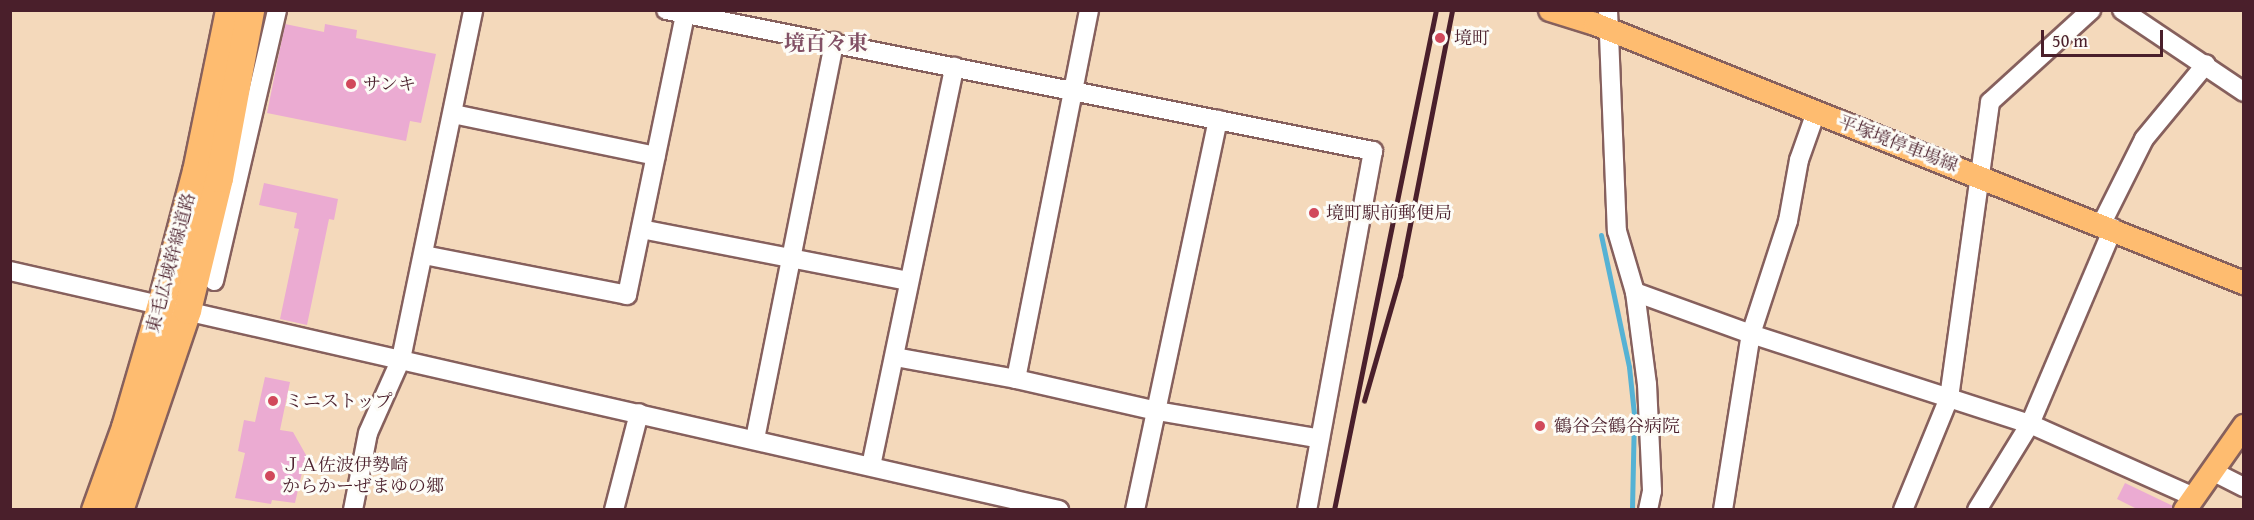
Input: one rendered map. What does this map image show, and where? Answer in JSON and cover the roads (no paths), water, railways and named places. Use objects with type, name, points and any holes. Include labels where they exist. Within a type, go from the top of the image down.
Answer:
[{"type":"highway","name":"東毛広域幹線道路","points":[[119,510],[174,307],[196,171],[229,10]]},
{"type":"highway","name":"東毛広域幹線道路","points":[[95,510],[125,427],[174,307],[219,178],[250,10]]},
{"type":"main road","name":"平塚境停車場線","points":[[1550,10],[1598,21],[1816,112],[2108,226],[2244,283]]},
{"type":"main road","points":[[2189,504],[2244,426]]},
{"type":"street","points":[[214,280],[277,10]]},
{"type":"street","points":[[353,510],[368,433],[401,358],[473,10]]},
{"type":"street","points":[[666,10],[1373,151],[1317,438],[1307,510]]},
{"type":"street","points":[[1016,378],[1089,10]]},
{"type":"street","points":[[1903,510],[1949,398],[1978,175],[1993,95],[2091,10]]},
{"type":"street","points":[[2122,10],[2206,64],[2243,91]]},
{"type":"street","points":[[424,255],[627,295],[685,15]]},
{"type":"street","points":[[1598,21],[1617,231],[1635,292],[1647,384],[1652,491],[1648,510]]},
{"type":"street","points":[[755,439],[834,42]]},
{"type":"street","points":[[236,76],[266,61]]},
{"type":"street","points":[[1977,510],[2030,424],[2144,139],[2206,64]]},
{"type":"street","points":[[871,466],[954,67]]},
{"type":"street","points":[[1723,510],[1751,334],[1788,221],[1799,160],[1816,112]]},
{"type":"street","points":[[453,114],[656,156]]},
{"type":"street","points":[[1135,510],[1218,120]]},
{"type":"street","points":[[641,229],[909,281]]},
{"type":"street","points":[[10,271],[401,358],[1059,510]]},
{"type":"street","points":[[1635,292],[1751,334],[2030,424],[2189,504]]},
{"type":"street","points":[[895,357],[1016,378],[1156,411],[1317,438]]},
{"type":"street","points":[[614,510],[639,413]]},
{"type":"street","points":[[2212,471],[2244,487]]},
{"type":"waterway","points":[[1601,235],[1629,367],[1634,414],[1632,510]]},
{"type":"railway","points":[[1334,510],[1436,10]]},
{"type":"railway","points":[[1364,401],[1400,276],[1452,10]]},
{"type":"place","name":"境町","points":[[1440,38]]},
{"type":"place","name":"サンキ","points":[[351,84]]},
{"type":"place","name":"境町駅前郵便局","points":[[1314,213]]},
{"type":"place","name":"ミニストップ","points":[[273,401]]},
{"type":"place","name":"鶴谷会鶴谷病院","points":[[1540,426]]},
{"type":"place","name":"ＪＡ佐波伊勢崎 からかーぜまゆの郷","points":[[270,476]]},
{"type":"district","name":"境百々東","points":[[826,43]]}]
